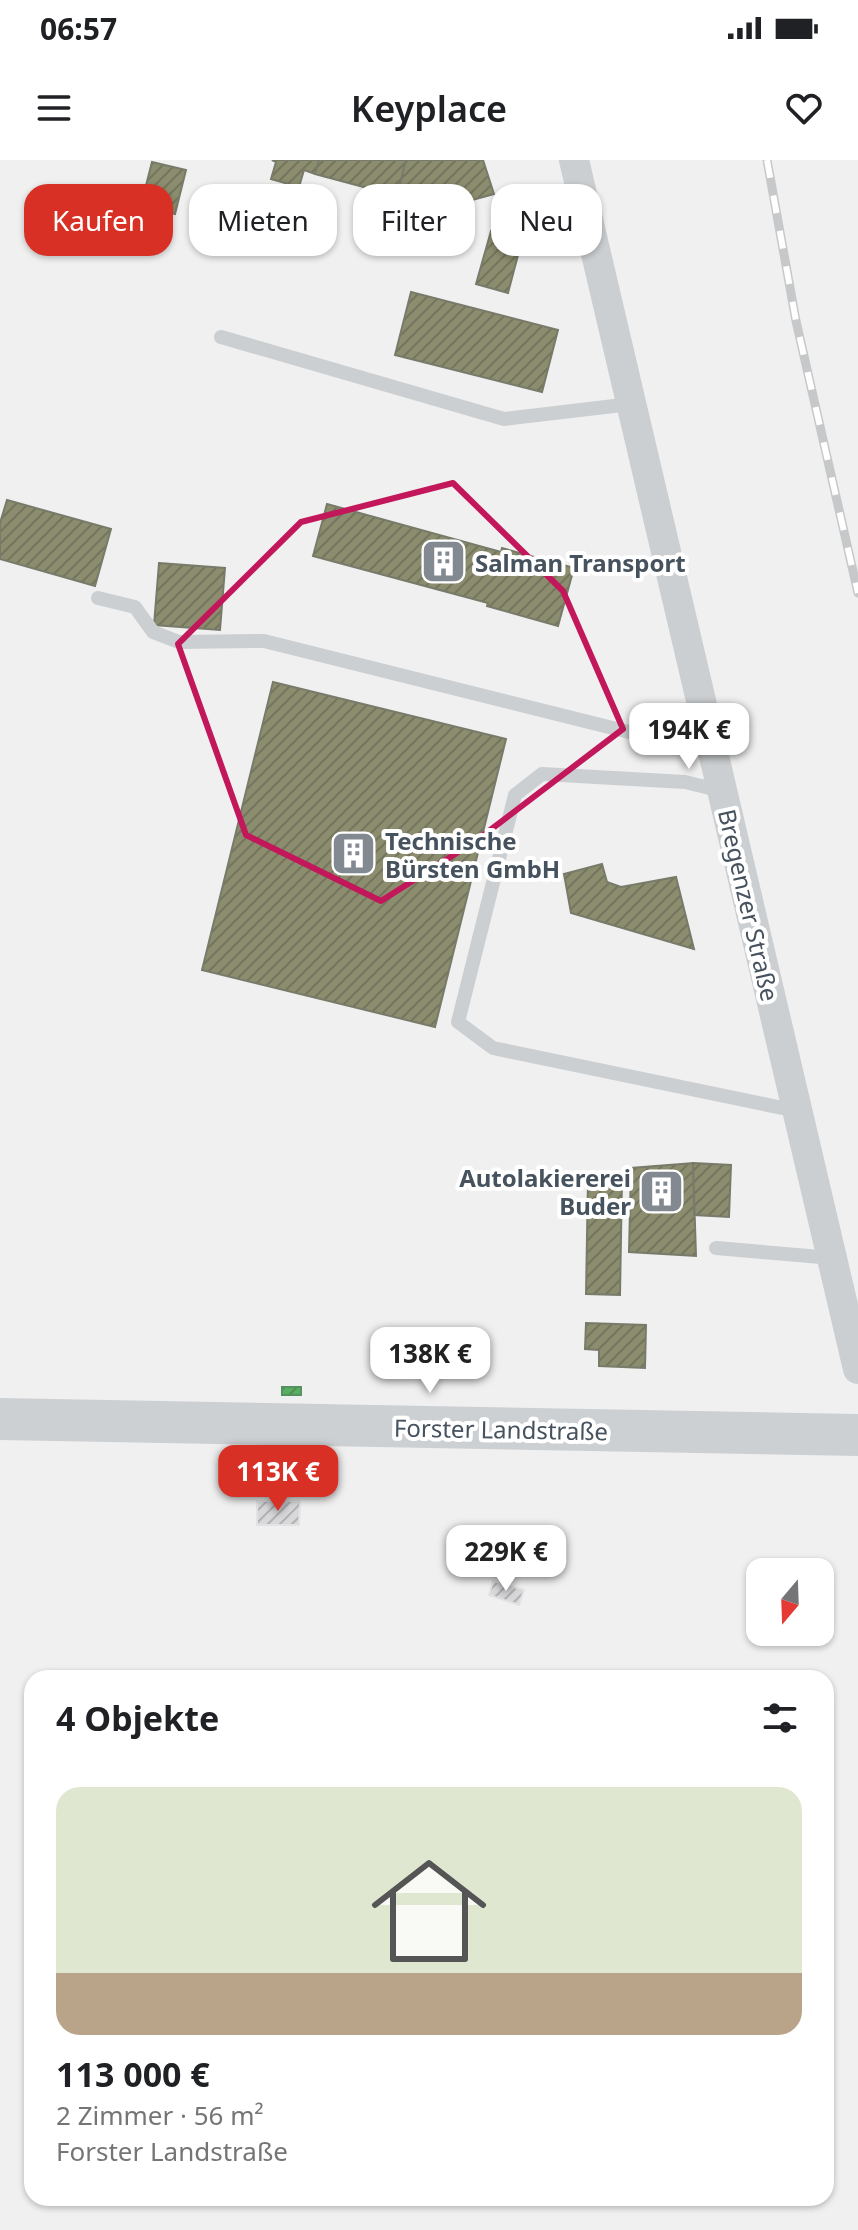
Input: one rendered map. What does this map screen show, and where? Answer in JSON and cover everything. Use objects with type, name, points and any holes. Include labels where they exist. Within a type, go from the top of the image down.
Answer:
[{"type":"main road","name":"Forster Landstraße","points":[[0,1419],[858,1435]]},
{"type":"street","name":"Bregenzer Straße","points":[[574,160],[858,1369]]},
{"type":"lane","points":[[221,337],[504,419],[631,404]]},
{"type":"lane","points":[[98,598],[135,607],[153,632],[179,642],[264,641],[713,753]]},
{"type":"lane","points":[[722,791],[685,782],[542,774],[515,795],[458,1022],[493,1048],[797,1111]]},
{"type":"lane","points":[[716,1248],[832,1258]]},
{"type":"highlighted area","points":[[453,483],[563,591],[623,729],[477,840],[381,901],[246,835],[178,644],[301,522]]},
{"type":"building: Öffentlich","points":[[282,1387],[301,1387],[301,1395],[282,1395]]},
{"type":"building: Industrie","points":[[272,160],[319,160],[315,174],[304,170],[300,184],[271,179],[276,162]]},
{"type":"building: Industrie","points":[[319,160],[406,160],[400,184],[353,184],[315,174]]},
{"type":"building: Industrie","points":[[406,160],[483,160],[491,195],[475,199],[475,184],[400,184]]},
{"type":"building: Industrie","points":[[152,162],[186,170],[175,214],[173,184],[146,184]]},
{"type":"building: Industrie","points":[[491,231],[491,256],[518,256],[508,293],[476,284]]},
{"type":"building: Industrie","points":[[411,292],[558,330],[542,392],[395,355]]},
{"type":"building: Industrie","points":[[7,500],[111,529],[95,586],[0,559],[0,523]]},
{"type":"building: Industrie","name":"Salman Transport","points":[[327,504],[501,552],[502,548],[574,568],[558,626],[487,606],[488,603],[313,556]]},
{"type":"building: Industrie","points":[[159,563],[225,568],[220,630],[154,625]]},
{"type":"building: Industrie","name":"Technische Bürsten GmbH","points":[[273,682],[506,739],[435,1027],[202,970]]},
{"type":"building: Industrie","points":[[602,864],[607,882],[621,887],[676,877],[694,949],[571,913],[564,874]]},
{"type":"building: Industrie","points":[[693,1163],[731,1165],[729,1217],[694,1215]]},
{"type":"building: Industrie","name":"Autolakiererei Buder","points":[[693,1163],[696,1256],[629,1252],[631,1168]]},
{"type":"building: Industrie","points":[[588,1179],[622,1180],[620,1295],[586,1294]]},
{"type":"building: Industrie","points":[[586,1323],[646,1325],[645,1368],[599,1366],[599,1350],[585,1349]]},
{"type":"building: Sonstige","points":[[257,1501],[300,1501],[299,1525],[257,1525]]},
{"type":"building: Sonstige","points":[[493,1581],[524,1590],[519,1605],[489,1595]]},
{"type":"railway","points":[[767,160],[796,321],[858,593]]},
{"type":"place","name":"Salman Transport","points":[[444,562]]},
{"type":"place","name":"Technische Bürsten GmbH","points":[[354,854]]},
{"type":"place","name":"Autolakiererei Buder","points":[[662,1191]]}]
